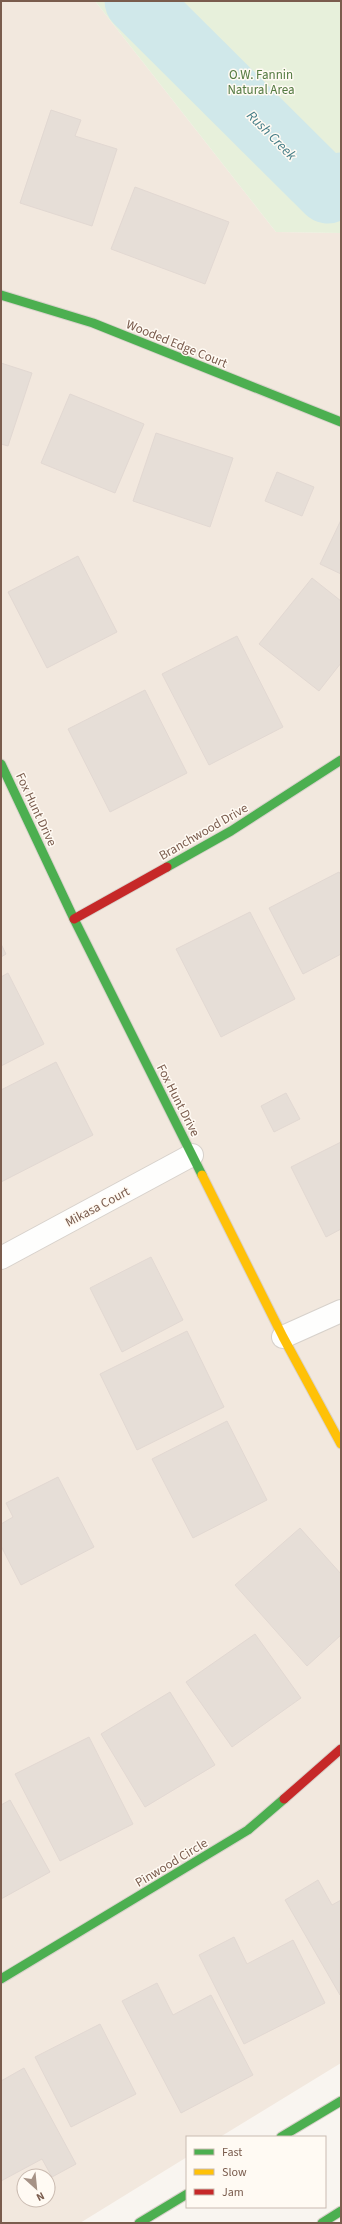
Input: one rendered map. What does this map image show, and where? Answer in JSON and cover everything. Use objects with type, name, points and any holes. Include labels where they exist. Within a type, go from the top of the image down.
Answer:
[{"type":"street","name":"Wooded Edge Court","points":[[1,295],[93,324],[341,422]]},
{"type":"street","name":"Branchwood Drive","points":[[74,919],[231,831],[341,760]]},
{"type":"street","name":"Fox Hunt Drive","points":[[1,764],[74,919],[283,1337],[341,1444]]},
{"type":"street","name":"Mikasa Court","points":[[1,1258],[192,1154]]},
{"type":"street","points":[[283,1337],[341,1311]]},
{"type":"street","name":"Pinwood Circle","points":[[1,1979],[248,1830],[341,1749]]},
{"type":"street","points":[[283,2136],[341,2101]]},
{"type":"street","points":[[139,2223],[186,2195]]},
{"type":"street","points":[[322,2223],[341,2211]]},
{"type":"shaded area","points":[[1,1],[95,1],[276,232],[341,233],[341,2063],[222,2136],[186,2136],[186,2158],[80,2223],[1,2223]]},
{"type":"green space","name":"O.W. Fannin Natural Area","points":[[95,1],[341,1],[341,233],[276,232]]},
{"type":"building","points":[[51,110],[81,120],[75,136],[117,149],[92,226],[20,203]]},
{"type":"building","points":[[135,187],[229,222],[205,284],[111,249]]},
{"type":"building","points":[[1,363],[32,373],[8,446],[1,444]]},
{"type":"building","points":[[70,394],[144,424],[115,493],[41,463]]},
{"type":"building","points":[[156,433],[233,458],[210,527],[133,501]]},
{"type":"building","points":[[277,472],[314,487],[302,516],[265,501]]},
{"type":"building","points":[[341,520],[341,574],[320,564]]},
{"type":"building","points":[[78,556],[117,632],[47,668],[8,592]]},
{"type":"building","points":[[312,578],[341,601],[341,663],[319,691],[259,644]]},
{"type":"building","points":[[237,636],[283,727],[209,765],[162,674]]},
{"type":"building","points":[[145,690],[187,773],[110,812],[68,729]]},
{"type":"building","points":[[339,872],[341,875],[341,954],[303,974],[269,908]]},
{"type":"building","points":[[250,912],[295,999],[221,1037],[176,949]]},
{"type":"building","points":[[1,944],[6,954],[1,957]]},
{"type":"building","points":[[8,973],[44,1044],[1,1066],[1,977]]},
{"type":"building","points":[[56,1062],[93,1135],[1,1182],[1,1090]]},
{"type":"building","points":[[286,1093],[300,1119],[274,1132],[261,1106]]},
{"type":"building","points":[[341,1142],[341,1229],[326,1237],[291,1167]]},
{"type":"building","points":[[151,1257],[183,1320],[122,1352],[90,1288]]},
{"type":"building","points":[[187,1331],[224,1407],[137,1450],[100,1374]]},
{"type":"building","points":[[227,1421],[267,1500],[193,1538],[152,1459]]},
{"type":"building","points":[[58,1477],[94,1547],[21,1585],[1,1546],[1,1524],[13,1517],[6,1503]]},
{"type":"building","points":[[300,1528],[341,1574],[341,1635],[307,1666],[235,1585]]},
{"type":"building","points":[[255,1634],[301,1698],[232,1747],[186,1682]]},
{"type":"building","points":[[170,1692],[215,1765],[145,1807],[101,1734]]},
{"type":"building","points":[[89,1737],[133,1824],[60,1861],[15,1774]]},
{"type":"building","points":[[10,1800],[50,1872],[1,1899],[1,1805]]},
{"type":"building","points":[[318,1880],[332,1905],[341,1900],[340,1995],[285,1900]]},
{"type":"building","points":[[234,1937],[247,1964],[293,1940],[325,2003],[244,2044],[199,1955]]},
{"type":"building","points":[[157,1983],[173,2015],[211,1995],[253,2075],[181,2113],[122,2001]]},
{"type":"building","points":[[100,2024],[136,2094],[71,2127],[35,2057]]},
{"type":"building","points":[[24,2068],[76,2164],[56,2175],[56,2168],[47,2168],[42,2159],[25,2168],[16,2168],[16,2173],[1,2181],[1,2081]]},
{"type":"waterway","name":"Rush Creek","points":[[137,1],[328,191],[341,185]]},
{"type":"traffic: fast","points":[[1,295],[93,323],[341,422]]},
{"type":"traffic: fast","points":[[167,867],[231,831],[341,760]]},
{"type":"traffic: fast","points":[[1,764],[74,919],[202,1175]]},
{"type":"traffic: fast","points":[[1,1979],[248,1830],[284,1799]]},
{"type":"traffic: fast","points":[[283,2136],[341,2101]]},
{"type":"traffic: fast","points":[[139,2223],[186,2195]]},
{"type":"traffic: fast","points":[[322,2223],[341,2211]]},
{"type":"traffic: slow","points":[[202,1175],[283,1337],[341,1444]]},
{"type":"traffic: jam","points":[[74,919],[167,867]]},
{"type":"traffic: jam","points":[[284,1799],[341,1749]]}]
